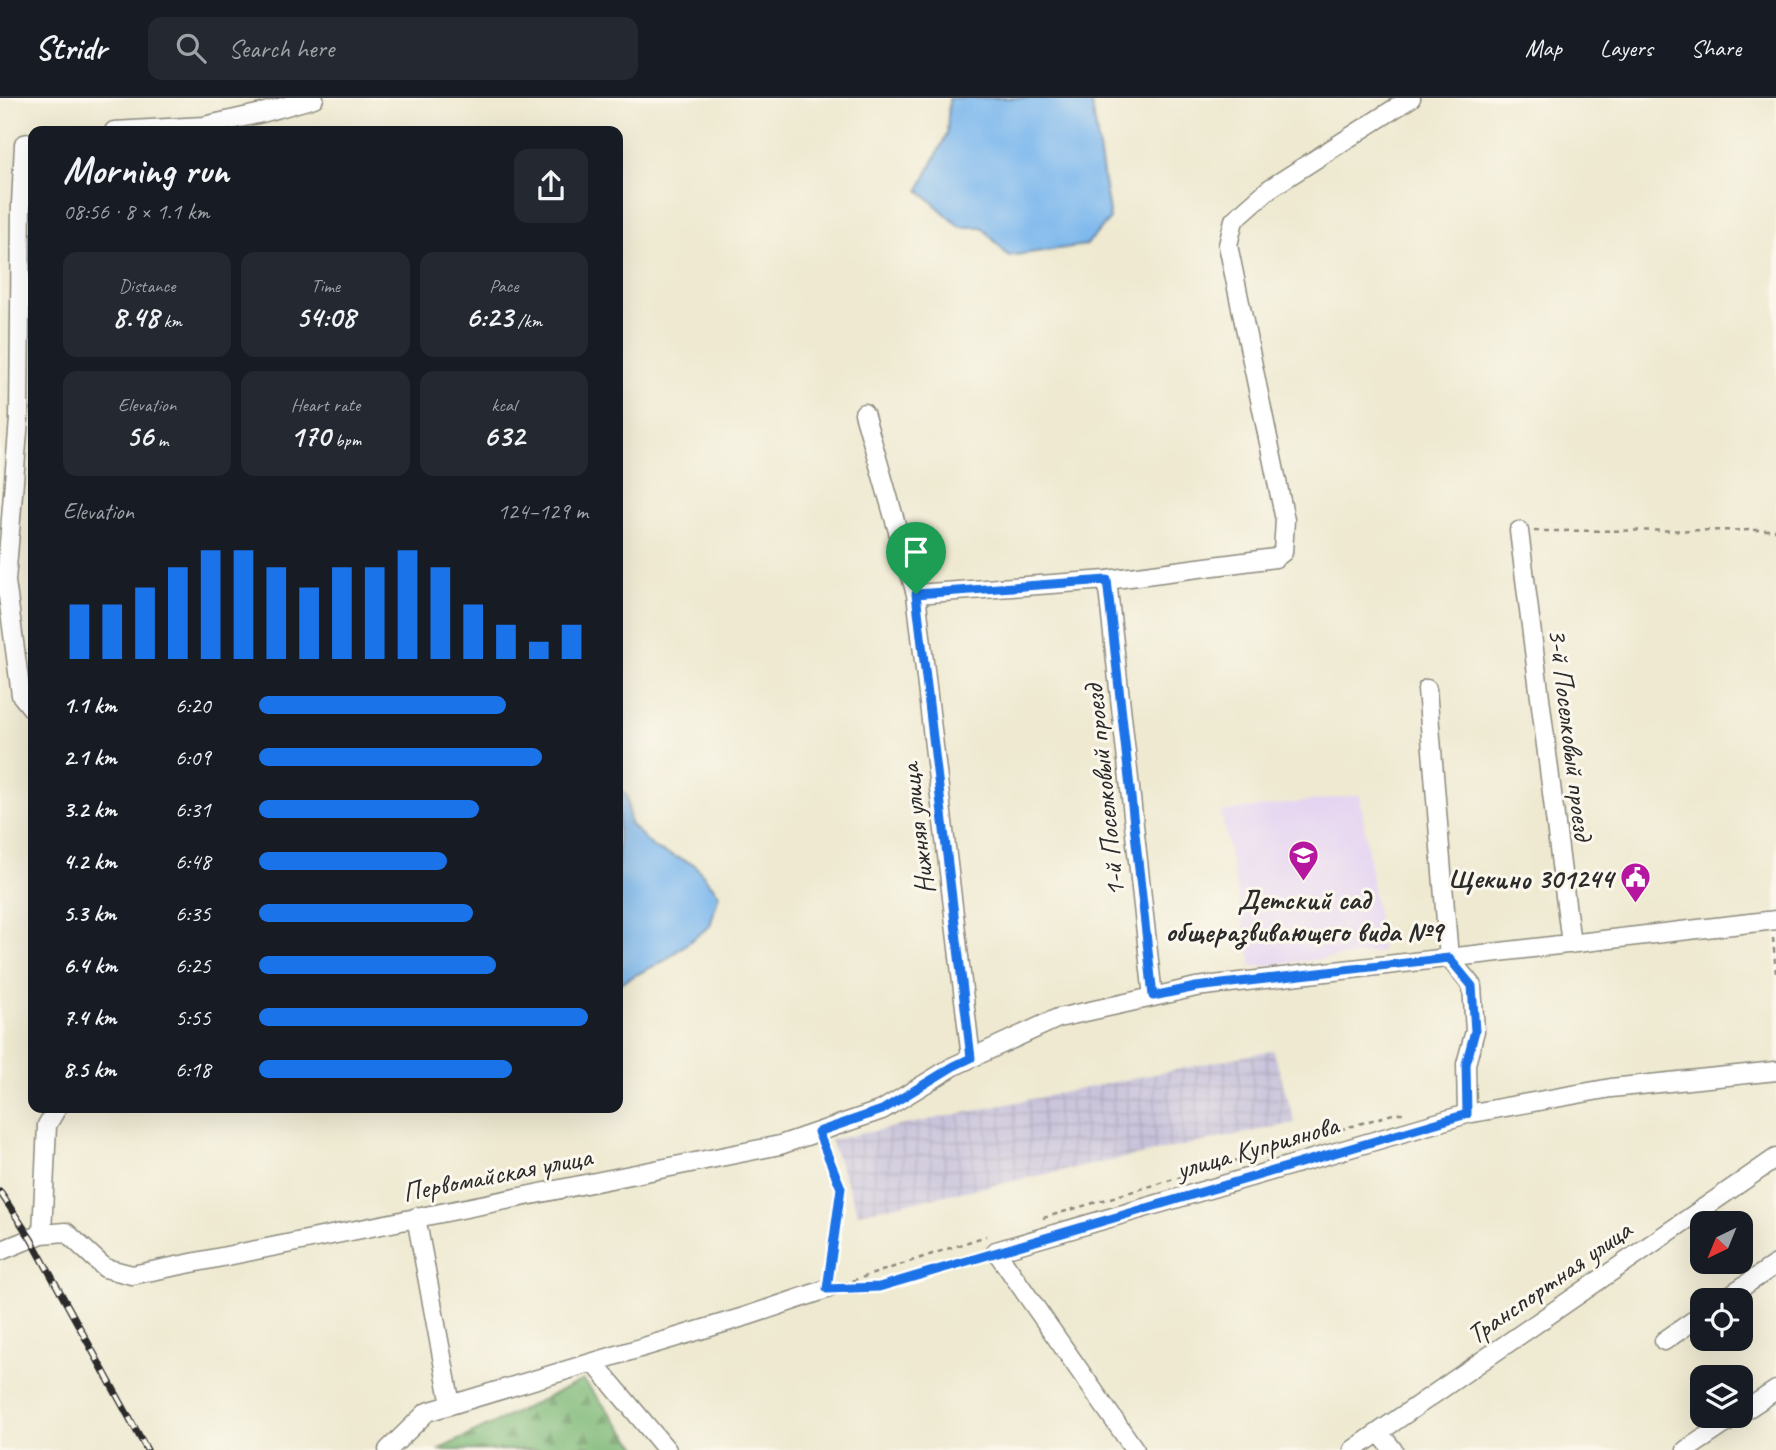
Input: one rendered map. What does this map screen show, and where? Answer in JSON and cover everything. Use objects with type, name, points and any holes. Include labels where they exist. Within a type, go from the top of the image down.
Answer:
[{"type":"street","points":[[208,126],[314,98]]},
{"type":"street","points":[[916,594],[1107,580],[1275,558],[1283,552],[1285,520],[1228,245],[1234,220],[1269,188],[1411,98]]},
{"type":"street","points":[[28,143],[24,144],[21,204],[19,419],[6,581],[21,695],[28,703]]},
{"type":"street","name":"Нижняя улица","points":[[864,413],[916,594],[971,1058]]},
{"type":"street","name":"3-й Поселковый проезд","points":[[1519,531],[1571,944]]},
{"type":"street","name":"1-й Поселковый проезд","points":[[1107,580],[1153,996]]},
{"type":"street","points":[[1427,689],[1449,958],[1472,986],[1475,1031],[1466,1064],[1467,1114]]},
{"type":"street","name":"Первомайская улица","points":[[37,1237],[66,1232],[105,1268],[132,1275],[780,1146],[882,1110],[954,1066],[1058,1018],[1153,996],[1196,987],[1774,921]]},
{"type":"street","name":"улица Куприянова","points":[[996,1251],[1467,1114],[1611,1088],[1776,1071]]},
{"type":"street","points":[[0,1251],[37,1237],[47,1125],[54,1113]]},
{"type":"street","name":"Транспортная улица","points":[[1353,1450],[1776,1158]]},
{"type":"street","points":[[416,1217],[450,1405]]},
{"type":"street","points":[[996,1251],[1135,1450]]},
{"type":"street","points":[[1741,1288],[1776,1264]]},
{"type":"street","points":[[388,1450],[427,1412],[594,1363],[827,1289]]},
{"type":"street","points":[[1664,1341],[1690,1323]]},
{"type":"street","points":[[594,1363],[667,1450]]},
{"type":"street","points":[[1753,1406],[1776,1390]]},
{"type":"street","points":[[1686,1450],[1719,1428]]},
{"type":"street","points":[[1379,1432],[1393,1450]]},
{"type":"path","points":[[1519,531],[1776,530]]},
{"type":"path","points":[[1774,921],[1776,974]]},
{"type":"path","points":[[818,1132],[841,1188],[827,1289],[879,1287],[996,1251]]},
{"type":"shaded area","name":"Детский сад общеразвивающего вида №9","points":[[1360,795],[1382,952],[1252,967],[1221,812]]},
{"type":"shaded area","points":[[1273,1050],[1295,1123],[858,1213],[830,1140]]},
{"type":"green space","points":[[583,1380],[640,1450],[594,1450],[585,1445],[577,1450],[438,1450]]},
{"type":"water","points":[[949,98],[1091,98],[1110,219],[1086,245],[1008,256],[982,227],[960,227],[919,190],[947,134]]},
{"type":"water","points":[[623,792],[627,796],[630,824],[655,849],[694,864],[719,894],[710,926],[664,961],[623,982]]},
{"type":"railway","points":[[0,1192],[31,1239],[147,1450]]},
{"type":"place","name":"Детский сад общеразвивающего вида №9","points":[[1304,882]]},
{"type":"place","name":"Щекино 301244","points":[[1636,905]]},
{"type":"route","points":[[1107,580],[1153,996],[1196,987],[1449,958],[1472,986],[1475,1031],[1466,1064],[1467,1114],[879,1287],[827,1289],[841,1188],[818,1132],[882,1110],[971,1058],[916,594],[1107,580]]}]
